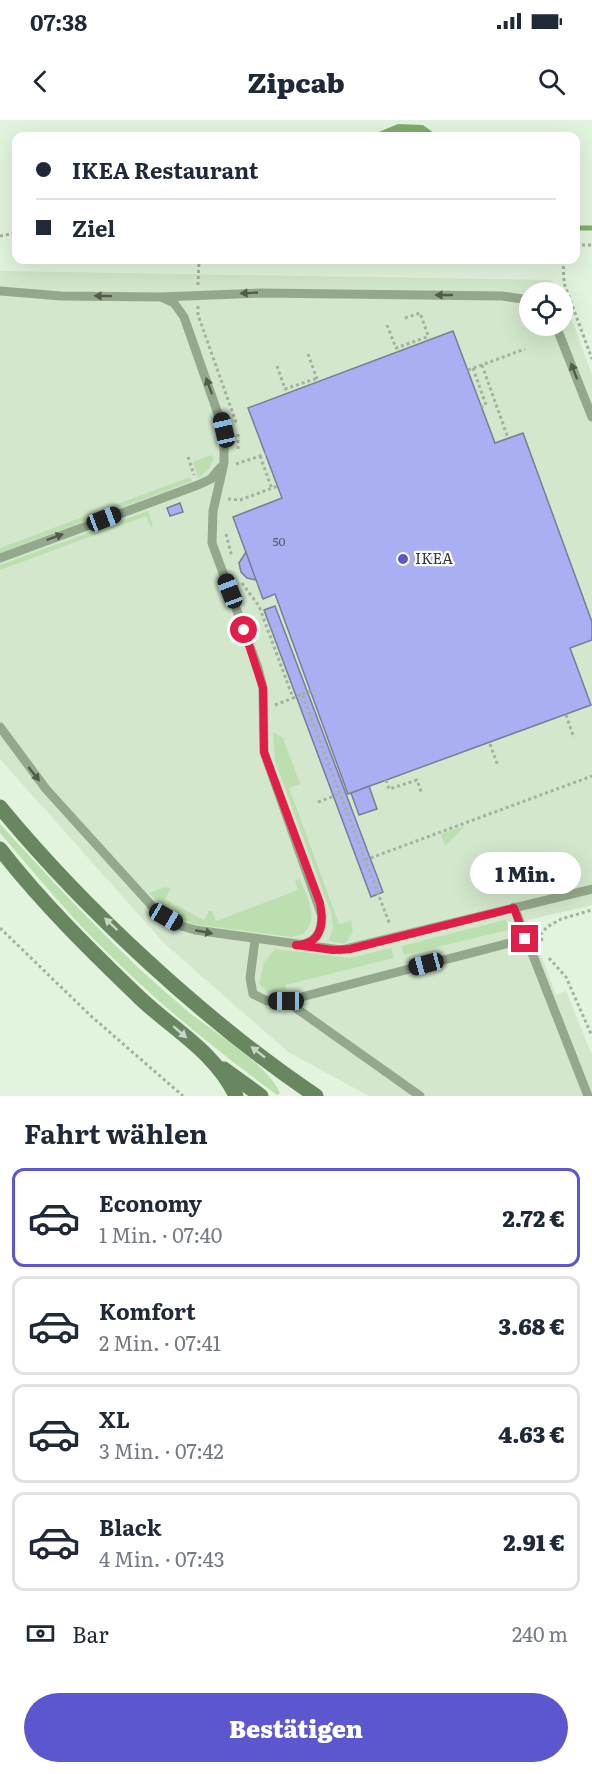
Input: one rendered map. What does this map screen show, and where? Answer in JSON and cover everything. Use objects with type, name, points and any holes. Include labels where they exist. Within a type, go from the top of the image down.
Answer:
[{"type":"main road","points":[[0,807],[60,874],[159,970],[306,1093]]},
{"type":"main road","points":[[0,849],[109,967],[143,1000],[217,1064],[261,1096]]},
{"type":"main road","points":[[217,1064],[236,1096]]},
{"type":"lane","points":[[0,291],[61,296],[161,297],[198,294],[502,296],[519,298]]},
{"type":"lane","points":[[161,297],[174,303],[184,317],[220,416],[225,444],[224,462],[213,511],[212,543],[258,668],[263,709],[264,752],[320,903],[322,916],[318,936],[312,942],[296,945]]},
{"type":"lane","points":[[560,336],[592,417]]},
{"type":"lane","points":[[0,558],[198,485],[211,478],[224,462]]},
{"type":"lane","points":[[0,727],[46,789],[74,822],[166,917],[195,930],[341,950],[592,888]]},
{"type":"lane","points":[[514,908],[588,1096]]},
{"type":"lane","points":[[255,940],[250,978],[253,994],[267,1001],[286,1001],[525,939]]},
{"type":"lane","points":[[286,1001],[420,1096]]},
{"type":"path","points":[[199,264],[198,315],[236,418],[239,441],[234,474]]},
{"type":"path","points":[[563,264],[564,283],[592,359]]},
{"type":"path","points":[[387,325],[396,348],[427,337],[429,340],[420,313],[405,318]]},
{"type":"path","points":[[468,370],[525,349]]},
{"type":"path","points":[[277,366],[285,389],[315,379],[317,381],[308,354]]},
{"type":"path","points":[[482,365],[508,438]]},
{"type":"path","points":[[473,368],[486,405],[481,407]]},
{"type":"path","points":[[236,465],[266,454]]},
{"type":"path","points":[[217,496],[240,500],[278,487],[272,490],[260,456]]},
{"type":"path","points":[[227,507],[230,491]]},
{"type":"path","points":[[226,533],[234,562]]},
{"type":"path","points":[[240,581],[259,606],[293,698]]},
{"type":"path","points":[[263,709],[311,691]]},
{"type":"path","points":[[302,694],[394,938]]},
{"type":"path","points":[[566,716],[574,738]]},
{"type":"path","points":[[490,744],[498,766]]},
{"type":"path","points":[[364,860],[592,776]]},
{"type":"path","points":[[386,780],[389,789],[417,780],[422,794]]},
{"type":"path","points":[[318,802],[340,794]]},
{"type":"path","points":[[542,945],[541,934],[547,927],[592,910]]},
{"type":"path","points":[[0,928],[91,1016],[183,1096]]},
{"type":"path","points":[[546,952],[566,977],[592,1036]]},
{"type":"shaded area","points":[[398,124],[423,125],[433,132],[379,132]]},
{"type":"shaded area","points":[[0,271],[551,280],[553,282],[519,282],[519,336],[573,336],[573,323],[592,375],[592,905],[528,920],[556,995],[566,991],[592,1055],[592,1096],[369,1096],[288,1052],[164,943],[0,759]]},
{"type":"shaded area","points":[[211,455],[214,458],[209,469],[198,478],[193,462]]},
{"type":"shaded area","points":[[190,477],[192,481],[0,553],[0,548]]},
{"type":"shaded area","points":[[148,511],[153,526],[151,527],[146,516],[0,570],[0,565]]},
{"type":"shaded area","points":[[273,732],[283,738],[300,784],[289,788],[339,924],[351,921],[353,932],[345,944],[329,941],[333,927],[331,913],[275,761]]},
{"type":"shaded area","points":[[0,824],[90,920],[136,965],[185,1009],[251,1059],[264,1071],[280,1093],[277,1095],[212,1046],[130,975],[82,927],[40,880],[0,833]]},
{"type":"shaded area","points":[[466,825],[445,846],[441,834]]},
{"type":"shaded area","points":[[300,879],[309,900],[311,922],[303,934],[292,937],[192,924],[176,917],[149,893],[165,887],[171,889],[165,899],[204,920],[209,911],[212,911],[216,921],[298,890],[295,881]]},
{"type":"shaded area","points":[[505,920],[512,929],[404,955],[402,946]]},
{"type":"shaded area","points":[[391,948],[394,958],[286,985],[286,990],[269,993],[259,984],[264,962],[275,949],[350,958]]},
{"type":"building","points":[[453,331],[495,443],[523,433],[592,622],[592,640],[570,648],[591,705],[348,794],[275,594],[263,599],[233,517],[282,498],[248,408]]},
{"type":"building","points":[[180,503],[183,512],[170,516],[167,508]]},
{"type":"building","points":[[246,552],[256,580],[247,578],[241,572],[239,563]]},
{"type":"building","points":[[275,606],[383,892],[371,897],[264,610]]},
{"type":"building","points":[[369,786],[377,809],[359,815],[351,793]]},
{"type":"waterway","points":[[580,228],[592,228]]},
{"type":"place","name":"IKEA","points":[[403,559]]},
{"type":"route","points":[[244,630],[263,688],[264,752],[320,903],[322,927],[318,936],[305,945],[296,945],[333,950],[350,949],[514,908],[525,939]]}]
